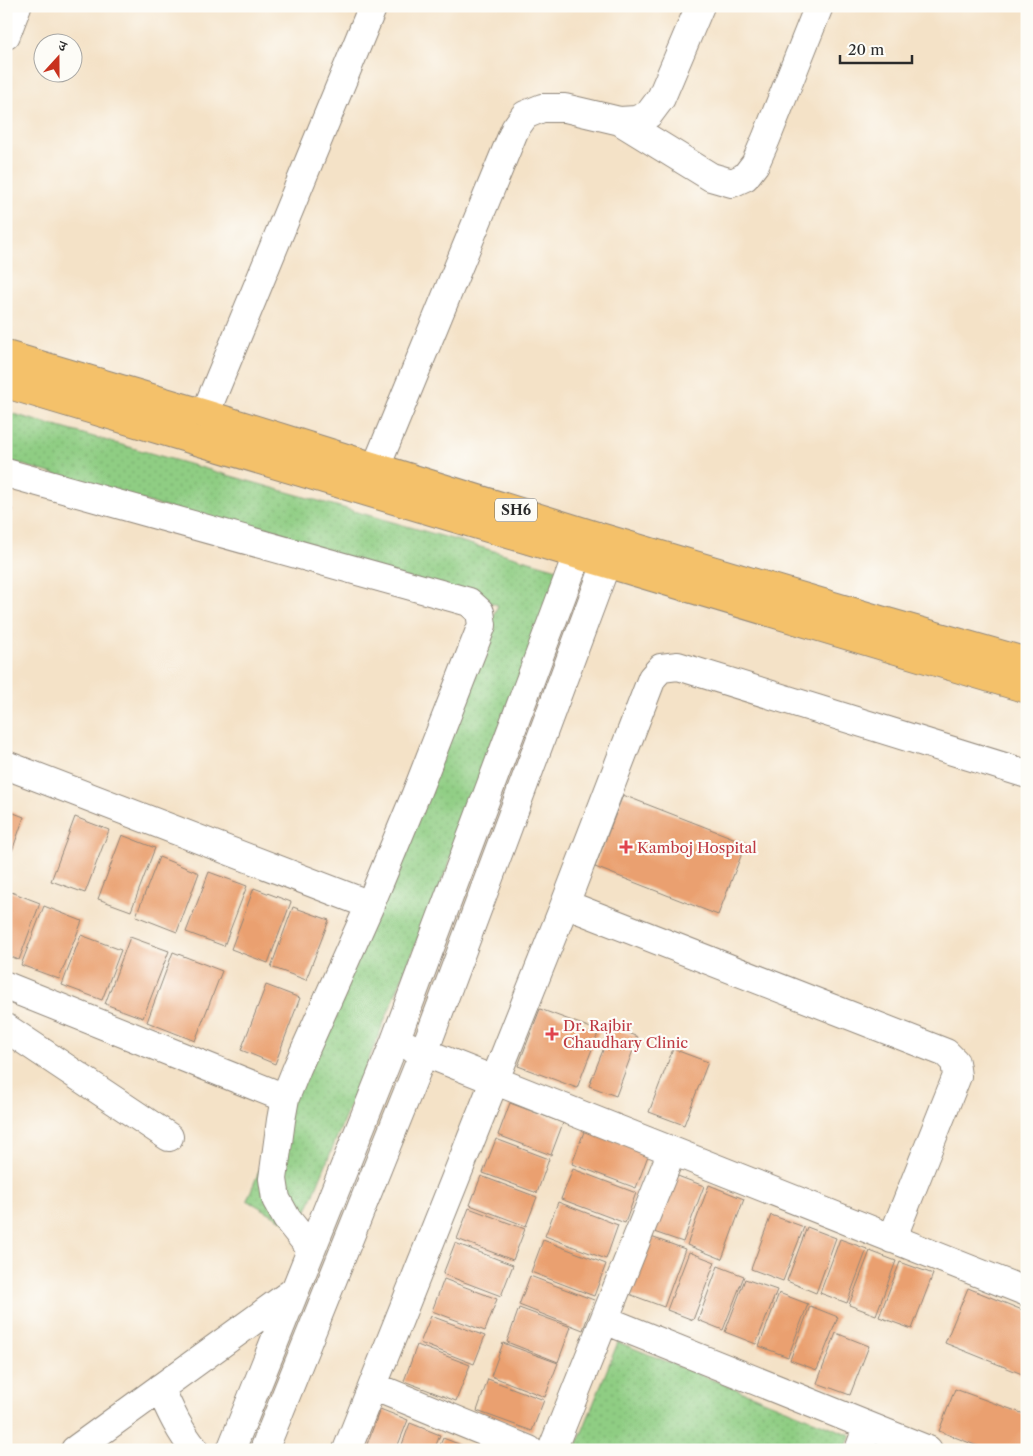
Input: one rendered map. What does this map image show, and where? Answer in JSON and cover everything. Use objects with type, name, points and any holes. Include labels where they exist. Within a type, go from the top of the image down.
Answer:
[{"type":"main road","name":"SH6","points":[[6,356],[205,414],[597,536],[1027,662]]},
{"type":"main road","name":"SH6","points":[[6,384],[1027,689]]},
{"type":"street","points":[[6,35],[18,6]]},
{"type":"street","points":[[205,414],[373,6]]},
{"type":"street","points":[[376,467],[514,129],[525,115],[542,108],[565,108],[620,121],[636,120],[649,114],[661,98],[700,6]]},
{"type":"street","points":[[620,121],[711,177],[732,183],[745,177],[755,164],[766,140],[819,6]]},
{"type":"street","points":[[6,473],[469,602],[480,612],[482,625],[416,794],[370,905],[285,1098],[280,1120],[274,1179],[276,1199],[288,1219],[311,1249]]},
{"type":"street","points":[[231,1450],[395,1041],[577,556],[597,536],[606,564],[424,1052],[264,1450]]},
{"type":"street","points":[[347,1450],[565,904],[652,678],[661,668],[678,666],[1027,774]]},
{"type":"street","points":[[6,765],[370,905]]},
{"type":"street","points":[[565,904],[946,1052],[955,1062],[957,1076],[892,1239]]},
{"type":"street","points":[[6,986],[285,1098]]},
{"type":"street","points":[[6,1028],[169,1137]]},
{"type":"street","points":[[395,1041],[1027,1292]]},
{"type":"street","points":[[552,1450],[672,1151]]},
{"type":"street","points":[[75,1450],[294,1292]]},
{"type":"street","points":[[605,1320],[864,1438],[928,1450]]},
{"type":"street","points":[[373,1386],[529,1450]]},
{"type":"street","points":[[160,1388],[172,1416],[185,1438],[195,1450]]},
{"type":"green space","points":[[6,412],[568,572],[299,1230],[247,1200],[498,605],[6,460]]},
{"type":"green space","points":[[618,1342],[851,1435],[845,1450],[575,1450]]},
{"type":"building","points":[[6,507],[12,509],[6,524]]},
{"type":"building","points":[[623,795],[746,843],[718,915],[595,867]]},
{"type":"building","points":[[6,810],[24,817],[12,851],[6,849]]},
{"type":"building","points":[[75,817],[109,830],[85,893],[51,881]]},
{"type":"building","points":[[122,835],[155,848],[131,911],[98,899]]},
{"type":"building","points":[[159,857],[199,873],[177,932],[136,916]]},
{"type":"building","points":[[209,872],[247,886],[224,946],[186,932]]},
{"type":"building","points":[[254,888],[291,902],[268,963],[231,949]]},
{"type":"building","points":[[6,890],[40,903],[19,960],[6,955]]},
{"type":"building","points":[[44,906],[82,921],[59,979],[21,965]]},
{"type":"building","points":[[293,907],[329,920],[306,980],[271,967]]},
{"type":"building","points":[[81,935],[121,950],[102,1000],[62,985]]},
{"type":"building","points":[[130,937],[169,951],[143,1018],[105,1004]]},
{"type":"building","points":[[173,952],[222,971],[195,1041],[147,1022]]},
{"type":"building","points":[[266,985],[300,998],[275,1064],[241,1050]]},
{"type":"building","points":[[540,1009],[599,1031],[577,1088],[518,1066]]},
{"type":"building","points":[[612,1027],[638,1037],[616,1096],[589,1086]]},
{"type":"building","points":[[673,1049],[708,1062],[684,1125],[649,1112]]},
{"type":"building","points":[[510,1103],[563,1123],[551,1155],[498,1135]]},
{"type":"building","points":[[585,1129],[649,1153],[636,1188],[572,1164]]},
{"type":"building","points":[[496,1139],[549,1159],[537,1193],[483,1173]]},
{"type":"building","points":[[573,1169],[636,1193],[625,1223],[561,1199]]},
{"type":"building","points":[[675,1175],[704,1186],[683,1242],[654,1232]]},
{"type":"building","points":[[481,1176],[537,1197],[526,1226],[470,1205]]},
{"type":"building","points":[[709,1185],[744,1199],[722,1259],[687,1245]]},
{"type":"building","points":[[558,1202],[618,1225],[606,1259],[545,1236]]},
{"type":"building","points":[[469,1208],[525,1229],[513,1260],[457,1239]]},
{"type":"building","points":[[771,1215],[804,1227],[783,1281],[751,1269]]},
{"type":"building","points":[[807,1227],[836,1238],[816,1293],[787,1281]]},
{"type":"building","points":[[651,1237],[685,1249],[664,1307],[629,1294]]},
{"type":"building","points":[[840,1239],[867,1249],[847,1303],[820,1293]]},
{"type":"building","points":[[543,1240],[606,1264],[594,1296],[531,1272]]},
{"type":"building","points":[[455,1243],[513,1265],[501,1296],[443,1274]]},
{"type":"building","points":[[870,1251],[896,1261],[876,1315],[849,1305]]},
{"type":"building","points":[[689,1252],[715,1262],[693,1320],[667,1310]]},
{"type":"building","points":[[900,1262],[933,1274],[912,1329],[879,1317]]},
{"type":"building","points":[[718,1266],[744,1276],[723,1330],[698,1320]]},
{"type":"building","points":[[530,1276],[594,1300],[583,1330],[519,1305]]},
{"type":"building","points":[[444,1279],[497,1299],[485,1331],[432,1311]]},
{"type":"building","points":[[745,1279],[777,1290],[756,1344],[725,1332]]},
{"type":"building","points":[[968,1288],[1027,1312],[1027,1376],[945,1343]]},
{"type":"building","points":[[779,1293],[808,1304],[788,1357],[759,1346]]},
{"type":"building","points":[[810,1306],[838,1317],[817,1370],[790,1360]]},
{"type":"building","points":[[519,1308],[571,1327],[558,1362],[507,1342]]},
{"type":"building","points":[[431,1316],[485,1336],[474,1364],[420,1343]]},
{"type":"building","points":[[836,1333],[869,1346],[850,1395],[817,1383]]},
{"type":"building","points":[[503,1343],[558,1363],[545,1397],[491,1376]]},
{"type":"building","points":[[417,1345],[470,1365],[456,1401],[404,1381]]},
{"type":"building","points":[[488,1379],[544,1400],[532,1431],[477,1411]]},
{"type":"building","points":[[955,1389],[1027,1415],[1027,1450],[988,1450],[939,1431]]},
{"type":"building","points":[[380,1409],[408,1420],[396,1450],[365,1450]]},
{"type":"building","points":[[410,1423],[440,1435],[434,1450],[400,1450]]},
{"type":"building","points":[[443,1438],[469,1448],[468,1450],[438,1450]]},
{"type":"place","name":"Kamboj Hospital","points":[[626,847]]},
{"type":"place","name":"Dr. Rajbir Chaudhary Clinic","points":[[552,1034]]}]
